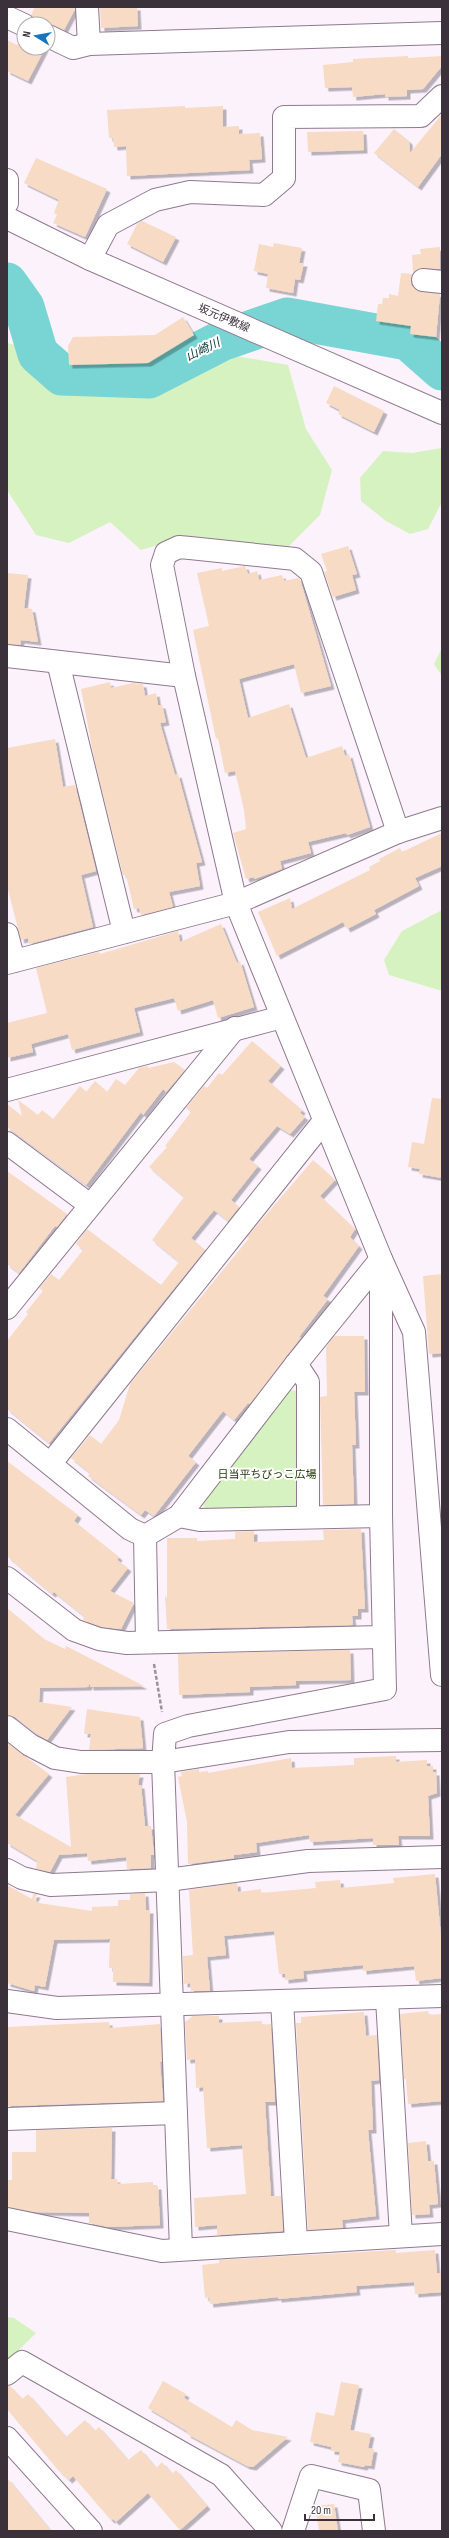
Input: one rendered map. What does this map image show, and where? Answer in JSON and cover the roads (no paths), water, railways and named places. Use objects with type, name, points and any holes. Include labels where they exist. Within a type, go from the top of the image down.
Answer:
[{"type":"street","points":[[87,7],[89,44]]},
{"type":"street","points":[[56,40],[73,48],[89,44],[442,34]]},
{"type":"street","points":[[90,259],[108,225],[155,200],[190,192],[264,195],[284,178],[284,117],[421,116],[442,96]]},
{"type":"street","points":[[7,180],[7,203]]},
{"type":"street","name":"坂元伊敷線","points":[[7,218],[90,259],[442,413]]},
{"type":"street","points":[[398,832],[311,572],[296,559],[179,547],[166,553],[162,565],[184,676],[236,903],[381,1259],[414,1332],[435,1509],[442,1675]]},
{"type":"street","points":[[7,656],[184,676]]},
{"type":"street","points":[[58,662],[124,932]]},
{"type":"street","points":[[7,934],[10,962],[236,903],[398,832],[442,818]]},
{"type":"street","points":[[7,1090],[235,1028],[282,1017]]},
{"type":"street","points":[[7,1308],[14,1286],[90,1205],[235,1028]]},
{"type":"street","points":[[51,1463],[324,1121]]},
{"type":"street","points":[[7,1143],[90,1205]]},
{"type":"street","points":[[145,1536],[178,1516],[296,1364],[381,1259]]},
{"type":"street","points":[[181,2249],[163,1762],[165,1734],[188,1726],[385,1689],[382,1637],[381,1259]]},
{"type":"street","points":[[296,1364],[308,1382],[308,1516]]},
{"type":"street","points":[[7,1429],[51,1463],[130,1529],[145,1536]]},
{"type":"street","points":[[178,1516],[200,1520],[308,1516],[381,1516]]},
{"type":"street","points":[[145,1536],[149,1641]]},
{"type":"street","points":[[7,1578],[74,1630],[99,1639],[127,1643],[149,1641],[382,1637]]},
{"type":"street","points":[[7,1727],[30,1745],[55,1758],[81,1762],[163,1762],[289,1742],[442,1740]]},
{"type":"street","points":[[7,1870],[22,1878],[52,1885],[168,1880],[308,1861],[442,1857]]},
{"type":"street","points":[[7,2001],[57,2008],[387,1999],[442,1996]]},
{"type":"street","points":[[387,1999],[401,2236]]},
{"type":"street","points":[[282,2001],[296,2241]]},
{"type":"street","points":[[7,2119],[176,2113]]},
{"type":"street","points":[[7,2219],[149,2250],[442,2234]]},
{"type":"street","points":[[7,2374],[22,2362],[221,2475],[271,2531]]},
{"type":"street","points":[[7,2438],[91,2531]]},
{"type":"street","points":[[293,2531],[311,2476],[369,2490],[374,2531]]},
{"type":"waterway","name":"山崎川","points":[[7,283],[24,307],[38,354],[62,375],[149,378],[221,341],[287,318],[408,340],[442,370]]},
{"type":"park label","name":"日当平ちびっこ広場","points":[[267,1474]]}]
